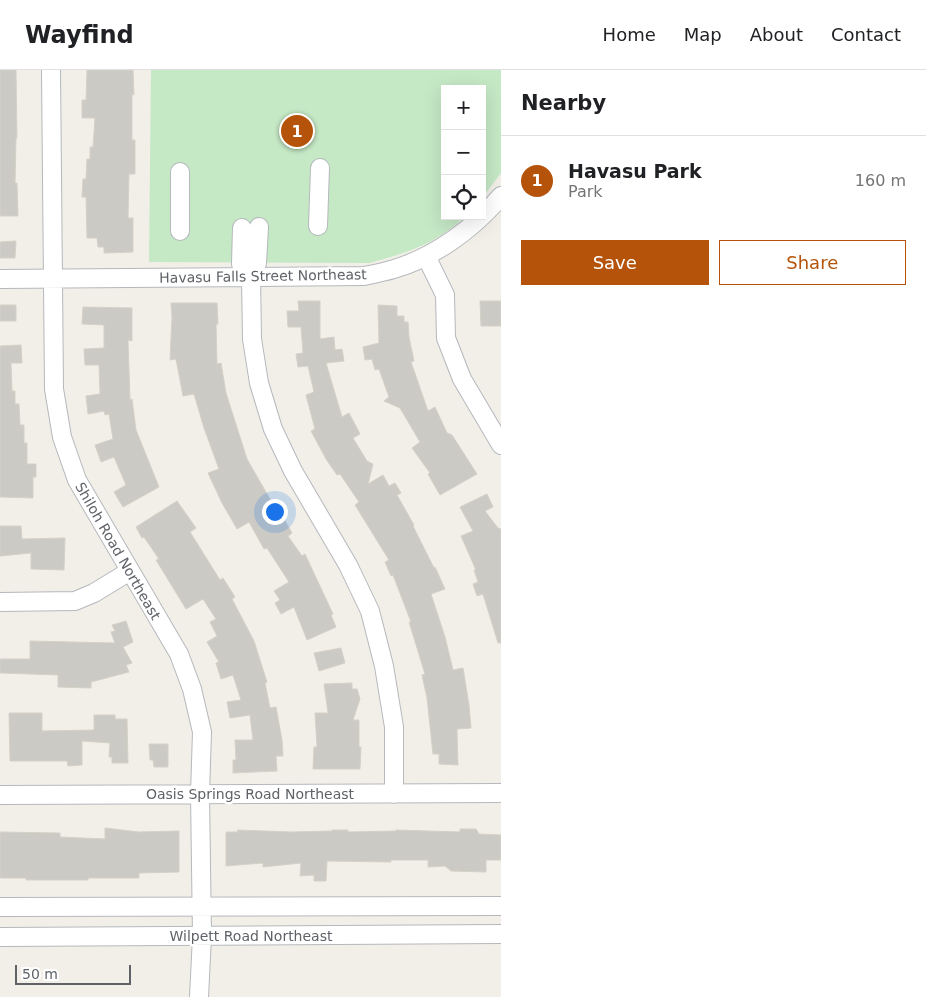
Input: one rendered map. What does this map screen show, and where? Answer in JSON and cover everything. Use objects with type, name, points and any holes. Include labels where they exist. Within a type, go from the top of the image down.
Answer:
[{"type":"street","name":"Shiloh Road Northeast","points":[[51,70],[54,389],[62,437],[76,480],[179,654],[192,690],[202,732],[200,794],[202,936],[199,997]]},
{"type":"street","points":[[318,226],[320,168]]},
{"type":"street","points":[[180,172],[180,231]]},
{"type":"street","name":"Havasu Falls Street Northeast","points":[[0,278],[364,276],[395,269],[426,256],[452,241],[478,220],[501,196]]},
{"type":"street","points":[[250,227],[258,264],[251,277],[252,340],[259,383],[273,429],[293,471],[348,564],[370,611],[384,666],[394,727],[394,794]]},
{"type":"street","points":[[426,256],[446,295],[446,338],[462,379],[501,445]]},
{"type":"street","points":[[0,602],[75,601],[94,593],[130,572]]},
{"type":"street","name":"Oasis Springs Road Northeast","points":[[0,795],[501,793]]},
{"type":"street","name":"Wilpett Road Northeast","points":[[0,907],[501,906]]},
{"type":"street","name":"Wilpett Road Northeast","points":[[0,937],[501,934]]},
{"type":"green space","points":[[151,70],[501,70],[501,173],[486,193],[486,85],[441,85],[441,220],[461,220],[432,240],[395,256],[369,263],[149,262]]},
{"type":"building","points":[[0,70],[16,70],[17,138],[15,183],[17,183],[18,216],[0,216]]},
{"type":"building","points":[[87,70],[133,70],[132,140],[135,140],[135,174],[129,174],[128,218],[133,218],[133,252],[104,253],[104,247],[98,247],[97,238],[87,238],[86,197],[82,197],[83,179],[86,179],[90,147],[93,147],[95,118],[82,118],[82,100],[86,100]]},
{"type":"building","points":[[16,241],[15,258],[0,258],[0,242]]},
{"type":"building","points":[[298,301],[320,301],[320,339],[334,337],[335,350],[342,349],[344,361],[326,363],[342,417],[349,413],[360,434],[353,438],[367,461],[373,464],[368,484],[383,475],[389,486],[395,483],[401,493],[397,495],[445,589],[431,594],[453,670],[463,668],[471,728],[457,729],[458,765],[439,764],[439,754],[433,754],[427,698],[422,675],[425,674],[409,622],[411,622],[393,575],[391,576],[385,562],[389,560],[355,505],[359,502],[340,474],[337,475],[326,459],[311,431],[315,429],[306,395],[314,392],[308,366],[298,367],[296,354],[303,353],[301,327],[288,327],[287,311],[299,311]]},
{"type":"building","points":[[480,301],[501,301],[501,326],[481,326]]},
{"type":"building","points":[[171,303],[217,303],[217,364],[221,363],[226,393],[247,459],[282,520],[284,519],[292,533],[288,536],[302,556],[305,554],[333,614],[331,615],[336,627],[307,640],[294,607],[281,614],[275,603],[280,600],[274,591],[289,582],[267,548],[264,549],[249,522],[237,529],[222,503],[208,473],[219,469],[194,394],[183,396],[176,359],[170,360]]},
{"type":"building","points":[[0,305],[16,305],[16,321],[0,321]]},
{"type":"building","points":[[378,305],[397,306],[397,316],[404,316],[404,322],[408,322],[414,361],[411,362],[428,411],[435,407],[447,433],[452,435],[477,474],[440,495],[428,474],[430,473],[412,448],[420,442],[400,408],[384,401],[389,397],[379,369],[375,370],[372,359],[365,360],[363,347],[379,343]]},
{"type":"building","points":[[83,307],[132,308],[132,341],[128,340],[130,400],[132,399],[136,430],[159,487],[123,507],[114,492],[126,485],[114,457],[101,462],[95,445],[113,439],[109,414],[105,415],[104,411],[88,414],[86,396],[100,394],[99,365],[85,365],[84,349],[104,348],[104,325],[82,324]]},
{"type":"building","points":[[21,345],[22,363],[11,363],[12,391],[15,391],[15,404],[19,404],[20,425],[24,425],[24,443],[27,443],[27,464],[36,464],[36,477],[33,477],[33,498],[0,497],[0,346]]},
{"type":"building","points":[[487,494],[493,507],[485,511],[498,528],[501,529],[501,643],[498,643],[483,594],[477,596],[473,584],[478,582],[474,570],[476,570],[461,536],[473,531],[460,507]]},
{"type":"building","points":[[177,501],[196,528],[190,532],[220,580],[223,578],[235,597],[232,599],[254,641],[267,682],[265,683],[270,708],[276,707],[282,740],[283,756],[276,756],[277,771],[233,773],[233,760],[236,760],[235,740],[253,740],[250,715],[230,718],[227,702],[241,700],[233,675],[221,679],[216,663],[219,662],[207,642],[217,636],[210,622],[216,619],[203,599],[186,609],[156,560],[159,559],[144,537],[142,538],[136,527]]},
{"type":"building","points":[[0,526],[21,526],[22,539],[65,538],[64,570],[31,569],[31,553],[0,556]]},
{"type":"building","points":[[126,621],[133,642],[123,647],[132,663],[126,665],[129,672],[91,682],[91,688],[58,687],[58,675],[0,673],[0,659],[30,659],[30,641],[115,643],[111,632],[115,631],[112,625]]},
{"type":"building","points":[[341,648],[345,663],[319,671],[314,653]]},
{"type":"building","points":[[352,683],[352,689],[357,689],[360,699],[353,720],[359,720],[360,769],[313,769],[314,747],[317,747],[315,713],[328,713],[324,684]]},
{"type":"building","points":[[9,713],[42,713],[42,731],[94,730],[94,715],[115,715],[115,719],[127,719],[128,763],[112,763],[112,757],[109,757],[110,743],[82,741],[82,765],[68,766],[67,761],[10,761]]},
{"type":"building","points":[[149,744],[168,744],[168,767],[154,767],[153,760],[150,760]]},
{"type":"building","points":[[105,828],[139,832],[179,831],[179,872],[139,873],[139,878],[88,878],[88,880],[0,878],[0,832],[60,833],[60,837],[105,839]]},
{"type":"building","points":[[460,829],[476,829],[479,834],[501,835],[501,860],[486,860],[486,872],[451,871],[445,866],[428,867],[428,860],[391,860],[391,862],[327,861],[326,881],[314,881],[314,875],[300,876],[301,863],[263,867],[263,863],[226,866],[226,832],[238,832],[237,830],[292,832],[396,830],[460,832]]},
{"type":"place","name":"Havasu Park","points":[[297,131]]}]
